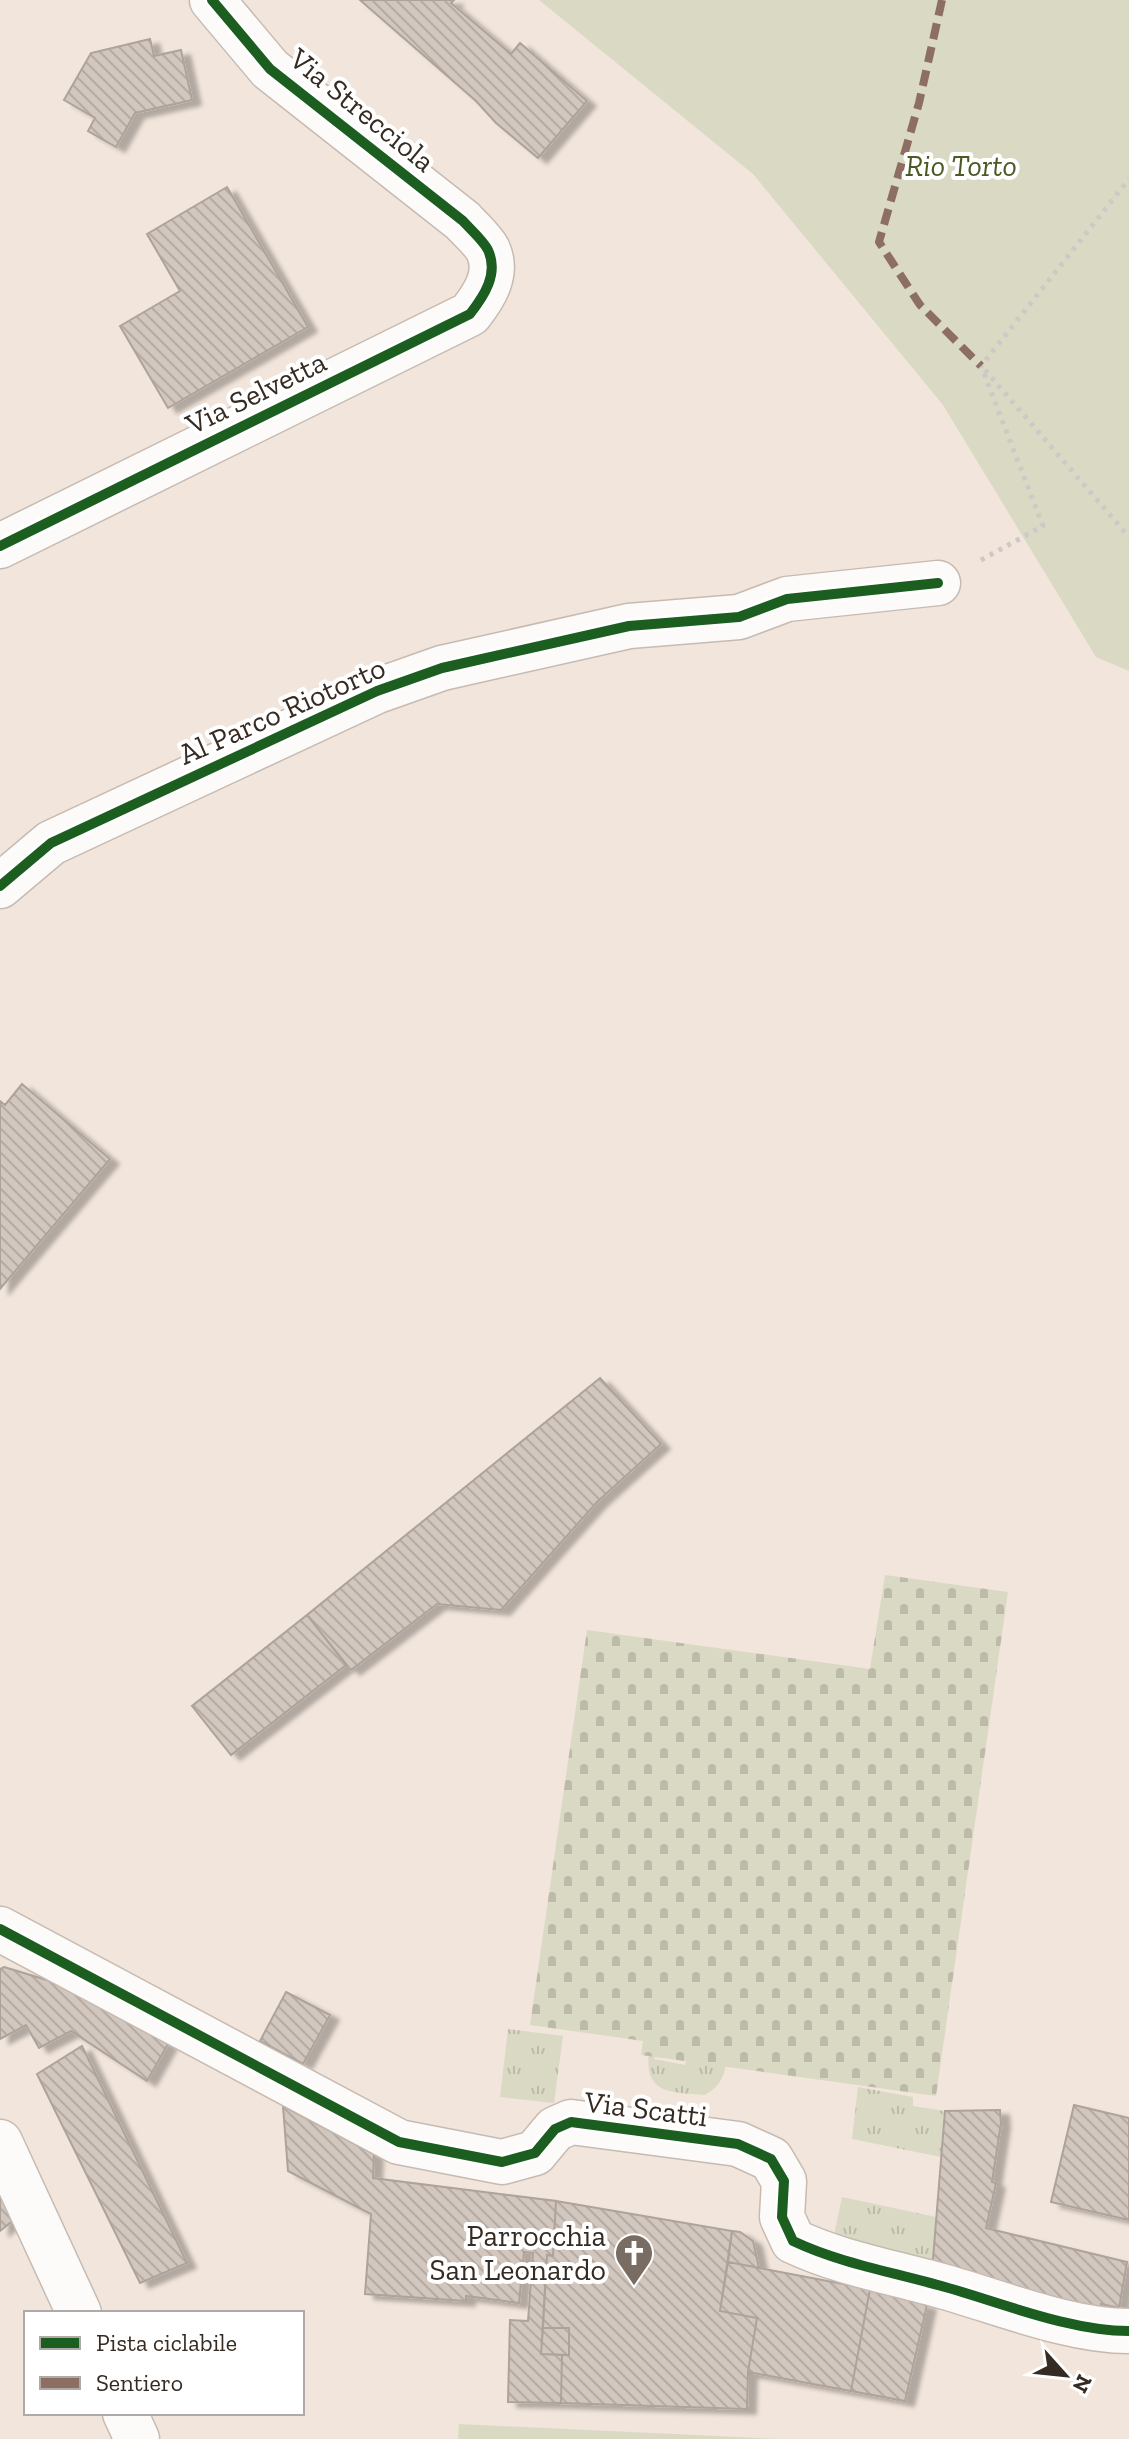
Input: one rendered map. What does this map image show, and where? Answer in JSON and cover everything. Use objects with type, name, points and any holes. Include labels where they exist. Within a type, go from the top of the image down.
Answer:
[{"type":"street","name":"Via Strecciola","points":[[212,0],[270,69],[463,221],[488,250]]},
{"type":"street","name":"Via Selvetta","points":[[0,546],[470,314],[485,294],[492,274],[488,250]]},
{"type":"street","name":"Al Parco Riotorto","points":[[0,886],[51,843],[377,691],[442,668],[629,626],[739,617],[787,599],[938,583]]},
{"type":"street","name":"Via Scatti","points":[[0,1929],[399,2142],[502,2162],[535,2153],[555,2129],[571,2122],[738,2144],[771,2159],[784,2181],[782,2217],[793,2241],[852,2264],[942,2286],[1082,2327],[1129,2331]]},
{"type":"street","points":[[0,2142],[78,2311]]},
{"type":"street","points":[[126,2415],[137,2439]]},
{"type":"path","points":[[981,366],[1129,179]]},
{"type":"path","points":[[981,366],[1129,537]]},
{"type":"path","points":[[938,583],[1043,526],[981,366]]},
{"type":"green space","name":"Rio Torto","points":[[539,0],[1129,0],[1129,671],[1096,657],[943,405],[753,174]]},
{"type":"green space","points":[[885,1575],[1008,1592],[936,2096],[641,2055],[643,2041],[530,2025],[587,1630],[870,1669]]},
{"type":"green space","points":[[508,2029],[563,2036],[554,2103],[500,2097]]},
{"type":"green space","points":[[649,2050],[656,2051],[654,2059],[685,2065],[687,2057],[726,2064],[724,2074],[717,2086],[705,2095],[670,2091],[655,2083],[651,2076]]},
{"type":"green space","points":[[858,2087],[913,2097],[913,2106],[945,2111],[941,2157],[852,2139]]},
{"type":"green space","points":[[842,2197],[936,2217],[932,2271],[833,2240]]},
{"type":"green space","points":[[459,2424],[778,2439],[458,2439]]},
{"type":"building","points":[[360,0],[454,0],[451,3],[511,54],[520,43],[587,101],[538,158]]},
{"type":"building","points":[[150,39],[154,56],[181,50],[192,100],[135,113],[116,147],[88,131],[95,118],[64,100],[91,53]]},
{"type":"building","points":[[227,187],[308,327],[168,408],[120,326],[180,291],[147,234]]},
{"type":"building","points":[[22,1084],[110,1159],[0,1289],[0,1101],[5,1105]]},
{"type":"building","points":[[600,1378],[661,1444],[597,1502],[501,1610],[437,1604],[351,1670],[307,1615]]},
{"type":"building","points":[[307,1615],[346,1665],[231,1755],[192,1706]]},
{"type":"building","points":[[4,1967],[60,1984],[168,2044],[147,2081],[71,2031],[39,2048],[26,2025],[0,2039],[0,1969]]},
{"type":"building","points":[[286,1992],[330,2015],[303,2064],[260,2041]]},
{"type":"building","points":[[82,2046],[187,2263],[140,2283],[37,2074]]},
{"type":"building","points":[[1074,2105],[1129,2118],[1129,2220],[1051,2202]]},
{"type":"building","points":[[283,2106],[374,2154],[373,2178],[556,2201],[553,2256],[547,2255],[541,2354],[562,2355],[561,2403],[508,2402],[510,2320],[528,2321],[533,2253],[524,2252],[519,2303],[466,2296],[466,2301],[365,2294],[371,2214],[288,2171]]},
{"type":"building","points":[[1000,2110],[1001,2123],[992,2182],[996,2183],[986,2228],[1127,2262],[1119,2308],[1101,2304],[1097,2319],[932,2271],[945,2111]]},
{"type":"building","points":[[0,2177],[20,2215],[0,2231]]},
{"type":"building","name":"Parrocchia San Leonardo","points":[[556,2201],[732,2231],[720,2311],[757,2318],[748,2372],[747,2409],[561,2403],[562,2355],[569,2355],[569,2328],[543,2328],[547,2255],[553,2256]]},
{"type":"building","points":[[732,2231],[740,2232],[753,2241],[759,2268],[728,2262]]},
{"type":"building","points":[[728,2262],[870,2289],[851,2391],[748,2372],[757,2318],[720,2311]]},
{"type":"building","points":[[870,2289],[927,2305],[905,2401],[851,2391]]},
{"type":"building","points":[[543,2328],[569,2328],[569,2355],[541,2354]]},
{"type":"marked path","points":[[942,0],[919,103],[879,242],[920,305],[981,366]]},
{"type":"cycle path","points":[[0,546],[470,314],[488,284],[492,268],[488,250],[463,221],[270,69],[212,0]]},
{"type":"cycle path","points":[[0,886],[51,843],[377,691],[442,668],[629,626],[739,617],[787,599],[938,583]]},
{"type":"cycle path","points":[[0,1929],[399,2142],[502,2162],[535,2153],[555,2129],[571,2122],[738,2144],[771,2159],[784,2181],[782,2217],[793,2241],[849,2262],[1036,2315],[1106,2330],[1129,2331]]},
{"type":"place","name":"Parrocchia San Leonardo","points":[[634,2287]]}]
